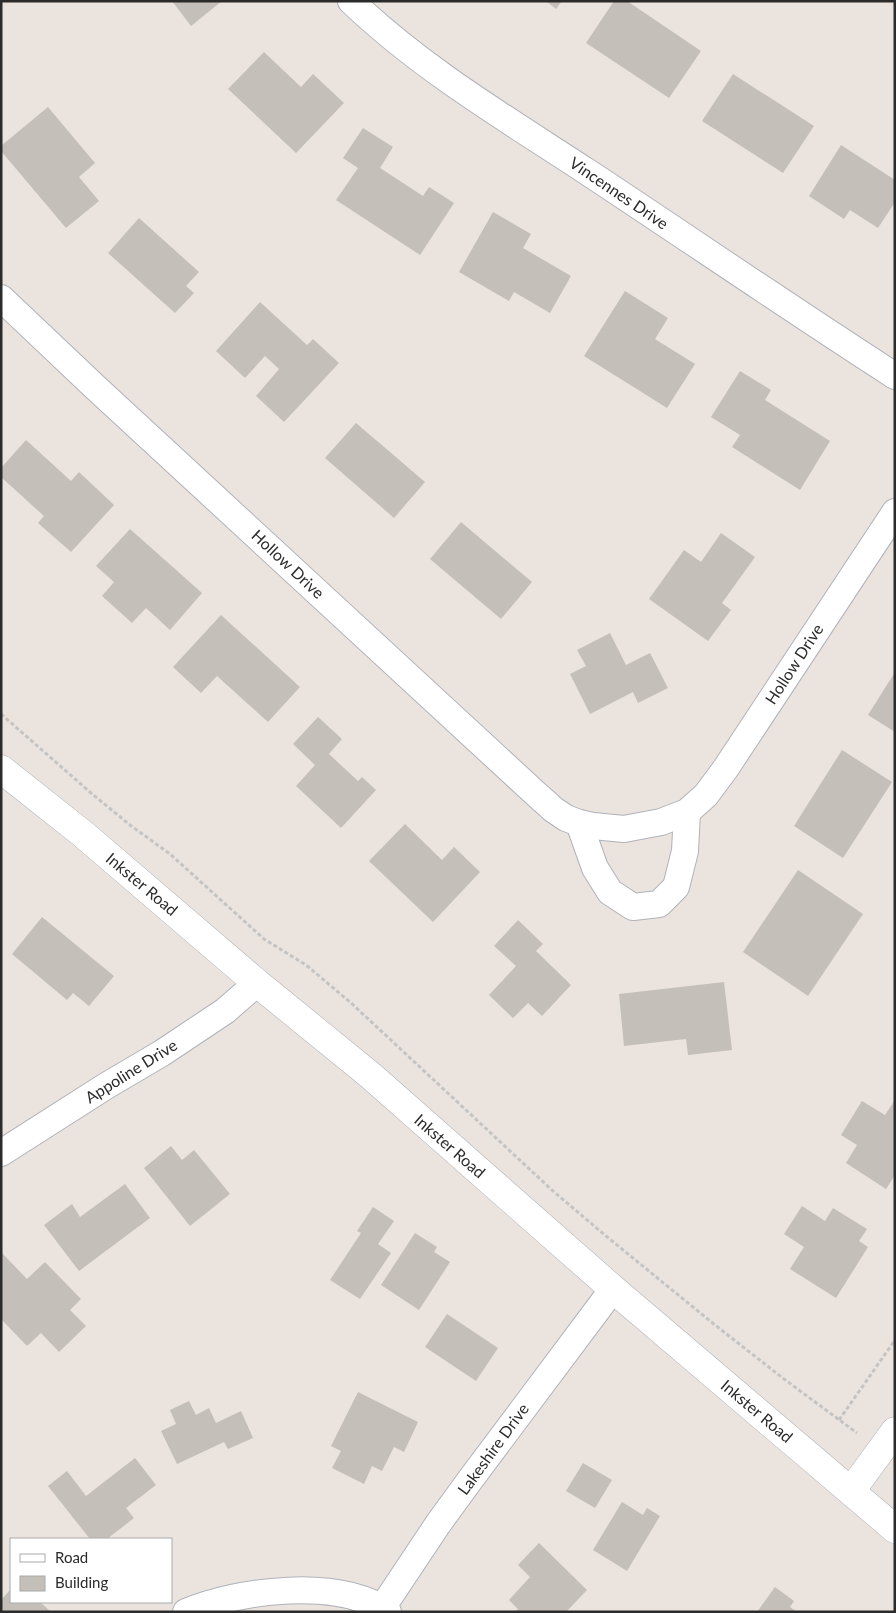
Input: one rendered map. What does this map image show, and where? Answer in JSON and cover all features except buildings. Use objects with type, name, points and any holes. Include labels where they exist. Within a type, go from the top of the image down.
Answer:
[{"type":"street","name":"Vincennes Drive","points":[[351,1],[392,39],[451,82],[895,376]]},
{"type":"street","name":"Hollow Drive","points":[[1,298],[535,793],[560,814],[580,823],[624,829],[661,822],[687,812],[706,795],[726,768],[895,512]]},
{"type":"street","name":"Inkster Road","points":[[1,769],[90,840],[257,983],[370,1075],[613,1289],[895,1528]]},
{"type":"street","points":[[580,823],[594,868],[610,892],[633,907],[659,904],[676,887],[685,851],[687,812]]},
{"type":"street","name":"Appoline Drive","points":[[1,1153],[106,1086],[162,1053],[225,1011],[257,983]]},
{"type":"street","name":"Lakeshire Drive","points":[[385,1610],[464,1488],[613,1289]]},
{"type":"street","points":[[851,1491],[895,1431]]},
{"type":"street","points":[[186,1612],[231,1597],[298,1591],[338,1593],[362,1600],[385,1610]]},
{"type":"path","points":[[1,714],[130,825],[170,854],[264,939],[306,965],[350,1002],[553,1191],[593,1225],[715,1326],[849,1427]]},
{"type":"path","points":[[839,1420],[895,1340]]}]
